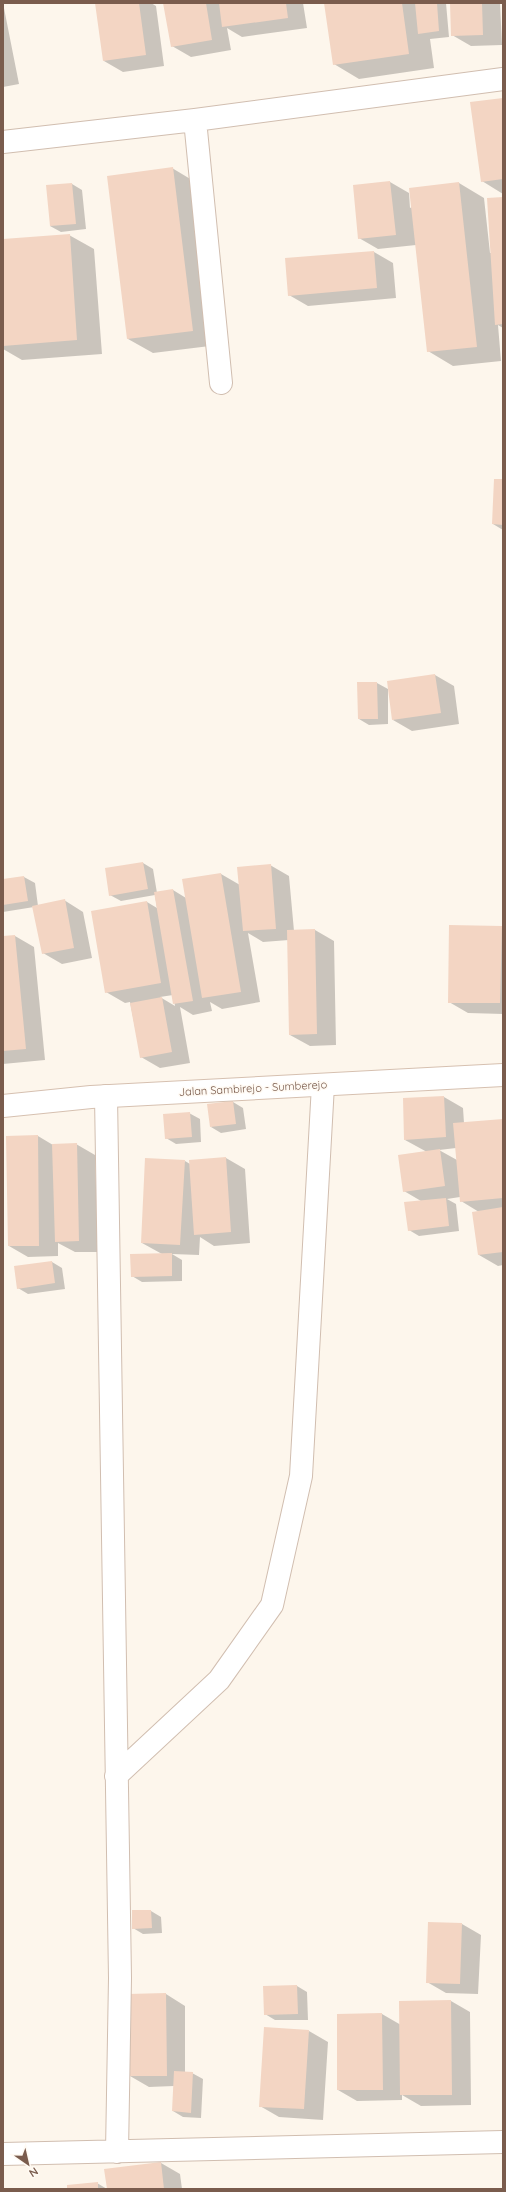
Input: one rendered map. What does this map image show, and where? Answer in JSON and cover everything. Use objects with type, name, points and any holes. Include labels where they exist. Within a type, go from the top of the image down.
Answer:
[{"type":"street","points":[[3,142],[195,120],[503,79]]},
{"type":"street","points":[[195,120],[221,383]]},
{"type":"street","name":"Jalan Sambirejo - Sumberejo","points":[[3,1106],[106,1096],[503,1075]]},
{"type":"street","points":[[116,1776],[219,1680],[272,1604],[301,1476],[323,1085]]},
{"type":"street","points":[[106,1096],[120,1978],[117,2152]]},
{"type":"street","points":[[3,2154],[503,2142]]},
{"type":"building","points":[[95,3],[139,3],[146,55],[103,61]]},
{"type":"building","points":[[163,3],[206,3],[212,40],[171,47]]},
{"type":"building","points":[[219,3],[286,3],[288,18],[222,27]]},
{"type":"building","points":[[324,3],[402,3],[409,54],[333,65]]},
{"type":"building","points":[[415,3],[437,3],[439,31],[418,34]]},
{"type":"building","points":[[450,3],[482,3],[483,35],[451,36]]},
{"type":"building","points":[[503,98],[503,179],[481,182],[470,102]]},
{"type":"building","points":[[173,167],[193,331],[127,339],[107,176]]},
{"type":"building","points":[[390,181],[396,235],[358,239],[353,185]]},
{"type":"building","points":[[459,182],[477,347],[427,352],[409,188]]},
{"type":"building","points":[[72,183],[76,224],[50,226],[46,185]]},
{"type":"building","points":[[503,197],[503,324],[495,325],[487,198]]},
{"type":"building","points":[[70,234],[77,340],[3,346],[3,239]]},
{"type":"building","points":[[374,251],[377,288],[288,296],[285,258]]},
{"type":"building","points":[[494,479],[503,479],[503,525],[492,524]]},
{"type":"building","points":[[435,674],[441,713],[392,720],[387,681]]},
{"type":"building","points":[[357,682],[377,682],[378,719],[358,719]]},
{"type":"building","points":[[143,862],[148,889],[109,896],[105,868]]},
{"type":"building","points":[[271,864],[276,929],[243,931],[237,867]]},
{"type":"building","points":[[221,873],[241,992],[202,998],[182,879]]},
{"type":"building","points":[[24,876],[28,901],[3,905],[3,879]]},
{"type":"building","points":[[173,889],[193,1001],[173,1004],[154,892]]},
{"type":"building","points":[[65,899],[74,948],[42,954],[32,906]]},
{"type":"building","points":[[147,901],[161,983],[105,993],[91,911]]},
{"type":"building","points":[[449,925],[502,926],[500,1003],[448,1003]]},
{"type":"building","points":[[315,929],[317,1034],[289,1035],[287,930]]},
{"type":"building","points":[[15,935],[26,1049],[3,1051],[3,936]]},
{"type":"building","points":[[162,997],[172,1052],[140,1058],[130,1003]]},
{"type":"building","points":[[444,1096],[446,1137],[404,1140],[403,1098]]},
{"type":"building","points":[[233,1101],[236,1124],[210,1127],[207,1104]]},
{"type":"building","points":[[190,1112],[192,1137],[165,1139],[163,1114]]},
{"type":"building","points":[[503,1119],[503,1198],[460,1202],[453,1123]]},
{"type":"building","points":[[38,1135],[39,1246],[8,1246],[6,1136]]},
{"type":"building","points":[[77,1143],[79,1241],[55,1242],[52,1144]]},
{"type":"building","points":[[440,1149],[445,1186],[403,1192],[398,1155]]},
{"type":"building","points":[[226,1157],[231,1232],[194,1235],[189,1160]]},
{"type":"building","points":[[145,1158],[185,1160],[180,1245],[141,1243]]},
{"type":"building","points":[[446,1198],[449,1226],[408,1231],[404,1202]]},
{"type":"building","points":[[503,1207],[503,1252],[478,1255],[472,1212]]},
{"type":"building","points":[[172,1253],[172,1276],[131,1277],[130,1254]]},
{"type":"building","points":[[52,1261],[55,1283],[17,1289],[14,1266]]},
{"type":"building","points":[[132,1910],[151,1910],[152,1928],[132,1929]]},
{"type":"building","points":[[428,1922],[462,1923],[460,1984],[426,1983]]},
{"type":"building","points":[[297,1985],[298,2014],[264,2015],[263,1986]]},
{"type":"building","points":[[166,1993],[167,2076],[129,2076],[128,1994]]},
{"type":"building","points":[[451,2000],[452,2095],[400,2095],[399,2001]]},
{"type":"building","points":[[382,2013],[383,2090],[337,2090],[337,2014]]},
{"type":"building","points":[[264,2027],[309,2030],[304,2109],[259,2107]]},
{"type":"building","points":[[174,2071],[193,2072],[191,2113],[172,2111]]},
{"type":"building","points":[[161,2162],[164,2189],[107,2189],[104,2169]]},
{"type":"building","points":[[98,2182],[98,2189],[67,2189],[67,2185]]}]
